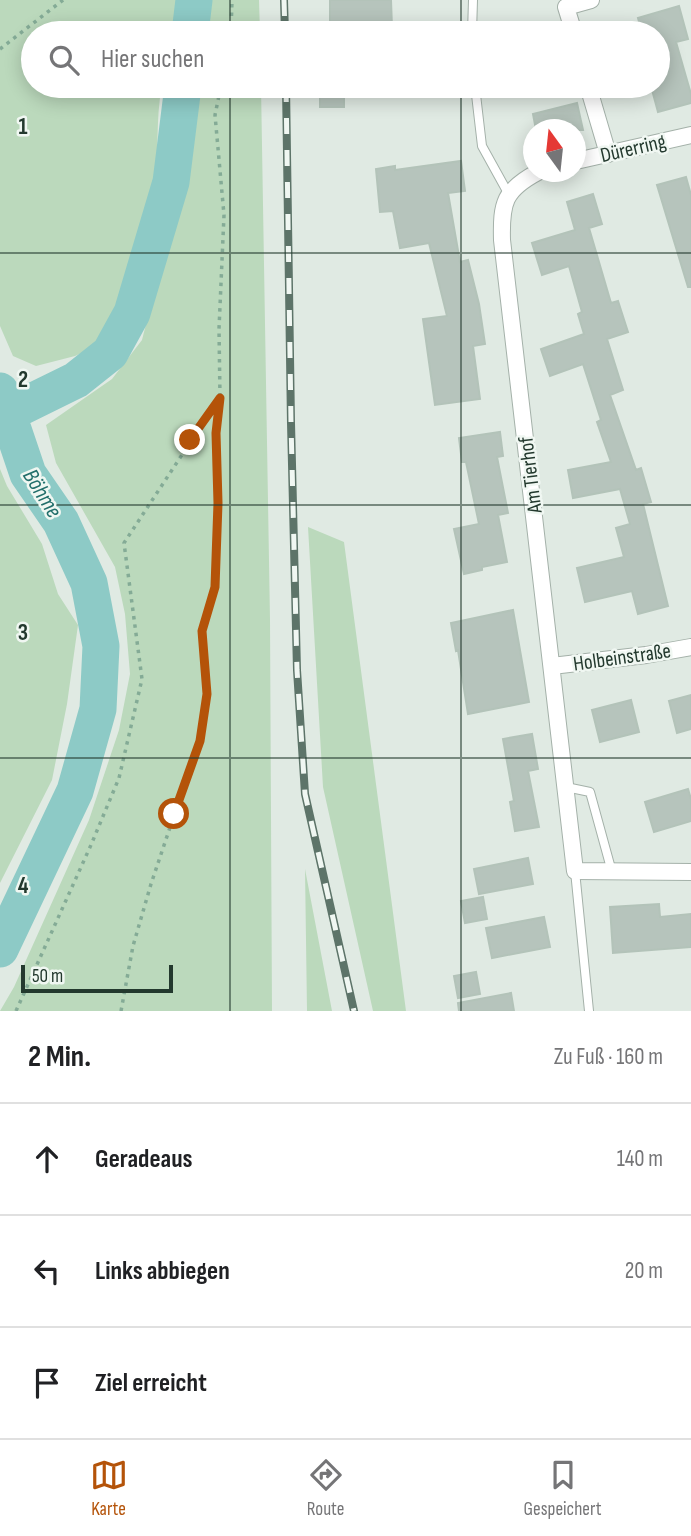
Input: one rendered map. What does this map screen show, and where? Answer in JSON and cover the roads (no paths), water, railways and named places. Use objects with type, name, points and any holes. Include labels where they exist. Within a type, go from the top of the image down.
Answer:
[{"type":"street","points":[[570,21],[566,7],[591,0]]},
{"type":"street","points":[[592,98],[608,154]]},
{"type":"street","name":"Dürerring","points":[[586,160],[691,135]]},
{"type":"street","points":[[508,193],[523,180]]},
{"type":"street","name":"Am Tierhof","points":[[508,193],[501,213],[502,240],[575,871]]},
{"type":"street","name":"Holbeinstraße","points":[[552,666],[691,647]]},
{"type":"street","points":[[575,871],[691,872]]},
{"type":"lane","points":[[472,21],[473,0]]},
{"type":"lane","points":[[476,98],[482,146],[508,193]]},
{"type":"lane","points":[[566,787],[590,792],[612,872]]},
{"type":"lane","points":[[575,871],[589,1011]]},
{"type":"waterway","name":"Böhme","points":[[191,21],[194,0]]},
{"type":"waterway","name":"Böhme","points":[[7,414],[76,380],[110,353],[132,313],[171,182],[182,98]]},
{"type":"waterway","name":"Böhme","points":[[0,391],[28,474],[61,522],[89,583],[101,646],[98,709],[75,791],[0,949]]},
{"type":"railway","points":[[284,0],[285,21]]},
{"type":"railway","points":[[286,98],[297,670],[305,794],[354,1011]]}]
